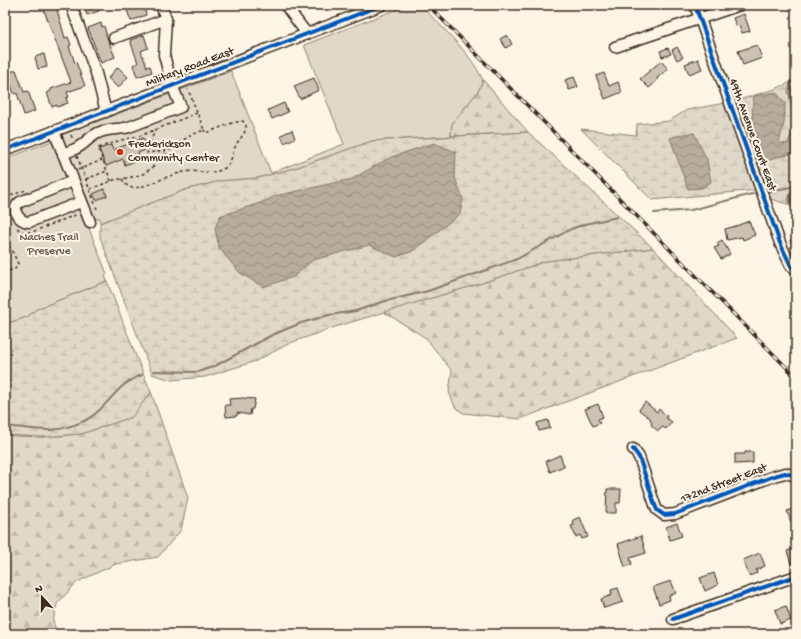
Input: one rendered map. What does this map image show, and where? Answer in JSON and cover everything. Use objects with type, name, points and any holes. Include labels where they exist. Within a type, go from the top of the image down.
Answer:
[{"type":"street","points":[[71,5],[96,73],[106,112]]},
{"type":"street","points":[[63,154],[76,149],[94,135],[101,132],[130,128],[181,107],[172,85],[164,55],[166,19],[161,5]]},
{"type":"street","points":[[285,5],[307,34]]},
{"type":"street","name":"Military Road East","points":[[5,150],[382,5]]},
{"type":"street","name":"49th Avenue Court East","points":[[695,5],[780,243],[791,266],[796,269]]},
{"type":"street","points":[[615,47],[700,17],[740,5]]},
{"type":"street","points":[[114,38],[166,19]]},
{"type":"street","points":[[54,131],[90,222]]},
{"type":"street","points":[[73,181],[20,202],[15,207],[15,211],[20,219],[25,222],[29,222],[82,202]]},
{"type":"street","name":"172nd Street East","points":[[633,449],[639,457],[655,505],[662,514],[668,516],[774,476],[785,473],[795,476]]},
{"type":"street","points":[[673,619],[796,576]]},
{"type":"path","points":[[122,179],[125,184],[132,188],[144,186],[182,172],[193,170],[214,173],[223,170],[226,167],[231,159],[236,145],[244,133],[246,127],[245,124],[243,121],[232,123],[206,133],[188,89]]},
{"type":"path","points":[[111,181],[98,148],[121,140],[137,137],[197,113]]},
{"type":"path","points":[[156,130],[150,142],[147,153],[170,150]]},
{"type":"path","points":[[90,189],[111,181],[143,174],[152,168],[159,159],[189,136],[204,130]]},
{"type":"path","points":[[76,154],[98,208]]},
{"type":"path","points":[[78,170],[103,160]]},
{"type":"path","points":[[86,179],[107,171]]},
{"type":"path","points":[[9,210],[7,200],[9,197],[30,188]]},
{"type":"path","points":[[15,225],[22,232],[32,232],[82,212]]},
{"type":"path","points":[[5,241],[12,250],[18,264],[15,269],[5,272]]},
{"type":"green space","points":[[408,5],[422,6],[464,50],[483,80],[479,90],[452,124],[451,136],[372,141],[298,167],[258,178],[220,181],[185,190],[100,223],[100,218],[93,220],[61,135],[231,71],[271,173],[344,144],[304,45]]},
{"type":"green space","points":[[483,80],[528,132],[451,136],[452,124],[479,90]]},
{"type":"green space","points":[[796,80],[796,211],[790,205],[771,199],[735,101],[775,89]]},
{"type":"green space","points":[[725,103],[757,190],[652,200],[581,129],[636,135],[637,124],[669,121],[687,110]]},
{"type":"green space","points":[[528,132],[653,248],[546,261],[482,283],[338,326],[290,343],[256,361],[205,377],[171,380],[152,374],[100,237],[100,223],[185,190],[220,181],[258,178],[298,167],[372,141]]},
{"type":"green space","name":"Naches Trail Preserve","points":[[54,140],[107,274],[105,275],[107,281],[37,309],[27,317],[5,324],[5,159]]},
{"type":"green space","points":[[653,248],[737,338],[520,419],[463,413],[455,407],[449,392],[452,371],[426,338],[384,312],[482,283],[546,261]]},
{"type":"green space","points":[[107,281],[151,392],[132,417],[81,434],[41,437],[5,435],[5,324],[27,317],[37,309]]},
{"type":"green space","points":[[151,392],[188,498],[181,530],[158,557],[116,564],[77,582],[57,604],[53,621],[57,634],[5,634],[5,435],[41,437],[81,434],[131,417]]},
{"type":"water","points":[[791,80],[796,80],[796,152],[765,162],[759,146],[753,121],[752,113],[754,96],[776,92],[785,104],[784,123],[779,143],[787,144],[793,131],[791,104],[788,91]]},
{"type":"water","points":[[694,133],[707,160],[711,182],[702,188],[688,189],[670,138],[683,134]]},
{"type":"water","points":[[434,143],[456,152],[455,178],[463,199],[460,214],[411,252],[396,257],[369,245],[313,260],[293,277],[263,287],[240,273],[219,248],[215,228],[220,216],[263,202],[275,196],[352,179],[391,157]]},
{"type":"water","points":[[796,187],[796,211],[790,205],[788,200],[791,190]]},
{"type":"building","points":[[42,5],[56,6],[65,38],[68,37],[71,45],[69,46],[85,86],[67,92],[69,97],[66,98],[68,103],[57,107],[57,105],[52,107],[47,93],[51,91],[51,89],[71,82]]},
{"type":"building","points":[[83,5],[97,5],[99,11],[87,15]]},
{"type":"building","points":[[135,5],[144,5],[146,15],[131,21],[126,8]]},
{"type":"building","points":[[744,14],[750,31],[742,33],[739,25],[736,26],[733,18]]},
{"type":"building","points":[[101,23],[102,27],[104,26],[115,57],[101,63],[88,28]]},
{"type":"building","points":[[144,35],[148,48],[141,51],[147,67],[150,66],[152,72],[137,77],[133,65],[138,63],[130,40]]},
{"type":"building","points":[[507,35],[512,44],[506,48],[500,39]]},
{"type":"building","points":[[757,45],[762,58],[743,65],[738,51]]},
{"type":"building","points":[[677,47],[683,57],[677,60],[672,50]]},
{"type":"building","points":[[668,48],[671,54],[662,57],[660,51]]},
{"type":"building","points":[[44,54],[47,67],[38,69],[35,57]]},
{"type":"building","points":[[698,59],[702,69],[689,74],[685,64]]},
{"type":"building","points":[[661,61],[668,69],[657,78],[658,80],[649,88],[640,79]]},
{"type":"building","points":[[118,67],[128,77],[118,88],[108,78]]},
{"type":"building","points":[[16,70],[24,92],[28,91],[35,111],[24,115],[17,93],[14,94],[10,81],[5,82],[5,74]]},
{"type":"building","points":[[604,73],[609,86],[618,82],[622,92],[605,99],[596,76]]},
{"type":"building","points":[[574,77],[578,87],[569,90],[565,80]]},
{"type":"building","points":[[314,78],[319,90],[300,99],[294,86]]},
{"type":"building","points":[[284,103],[288,112],[272,119],[268,110]]},
{"type":"building","points":[[292,130],[295,138],[284,143],[281,135]]},
{"type":"building","name":"Frederickson Community Center","points":[[143,138],[146,145],[143,146],[145,150],[138,153],[140,159],[125,165],[123,159],[106,166],[99,149],[111,145],[113,150]]},
{"type":"building","points":[[104,189],[107,196],[96,200],[93,194]]},
{"type":"building","points":[[749,221],[755,235],[743,240],[742,237],[727,240],[725,229]]},
{"type":"building","points":[[796,237],[796,255],[795,255],[790,240]]},
{"type":"building","points":[[722,240],[730,254],[721,259],[714,248],[719,246],[717,243]]},
{"type":"building","points":[[229,399],[255,399],[250,415],[237,413],[237,416],[226,417],[225,405],[230,405]]},
{"type":"building","points":[[645,402],[657,412],[659,409],[667,416],[666,418],[672,422],[666,429],[663,427],[658,431],[651,425],[651,419],[639,410]]},
{"type":"building","points":[[598,404],[603,417],[598,419],[600,423],[593,426],[585,409]]},
{"type":"building","points":[[548,420],[550,428],[539,431],[537,423]]},
{"type":"building","points":[[745,452],[753,452],[753,463],[735,464],[735,454],[745,454]]},
{"type":"building","points":[[560,455],[564,466],[550,472],[546,461]]},
{"type":"building","points":[[607,489],[621,489],[620,503],[616,503],[616,513],[606,513]]},
{"type":"building","points":[[796,508],[796,521],[791,522],[787,511]]},
{"type":"building","points":[[580,517],[588,537],[582,539],[580,535],[576,537],[571,526],[574,525],[573,520]]},
{"type":"building","points":[[677,523],[682,536],[670,540],[666,527]]},
{"type":"building","points":[[641,536],[646,553],[630,558],[632,564],[625,567],[618,544]]},
{"type":"building","points":[[796,548],[796,563],[791,564],[787,551]]},
{"type":"building","points":[[760,553],[765,566],[756,570],[757,573],[749,576],[743,560]]},
{"type":"building","points":[[714,573],[718,585],[705,591],[700,578]]},
{"type":"building","points":[[671,581],[676,593],[669,596],[670,600],[659,604],[653,587]]},
{"type":"building","points":[[618,588],[623,602],[604,608],[601,599],[612,595],[611,590]]},
{"type":"building","points":[[786,606],[791,620],[780,624],[775,610]]},
{"type":"waterway","points":[[770,191],[796,186]]},
{"type":"waterway","points":[[654,213],[691,210],[756,193]]},
{"type":"waterway","points":[[153,371],[198,372],[215,366],[272,335],[301,323],[329,315],[356,311],[382,302],[428,291],[517,259],[571,229],[585,224],[617,217]]},
{"type":"waterway","points":[[5,426],[48,430],[60,429],[79,423],[91,417],[101,409],[127,382],[142,375]]},
{"type":"railway","points":[[428,5],[796,377]]},
{"type":"cycle path","points":[[5,150],[382,5]]},
{"type":"cycle path","points":[[695,5],[780,243],[791,266],[796,269]]},
{"type":"cycle path","points":[[633,449],[639,457],[657,510],[664,515],[675,514],[774,476],[785,473],[796,476]]},
{"type":"cycle path","points":[[673,619],[796,576]]},
{"type":"place","name":"Frederickson Community Center","points":[[120,152]]}]
